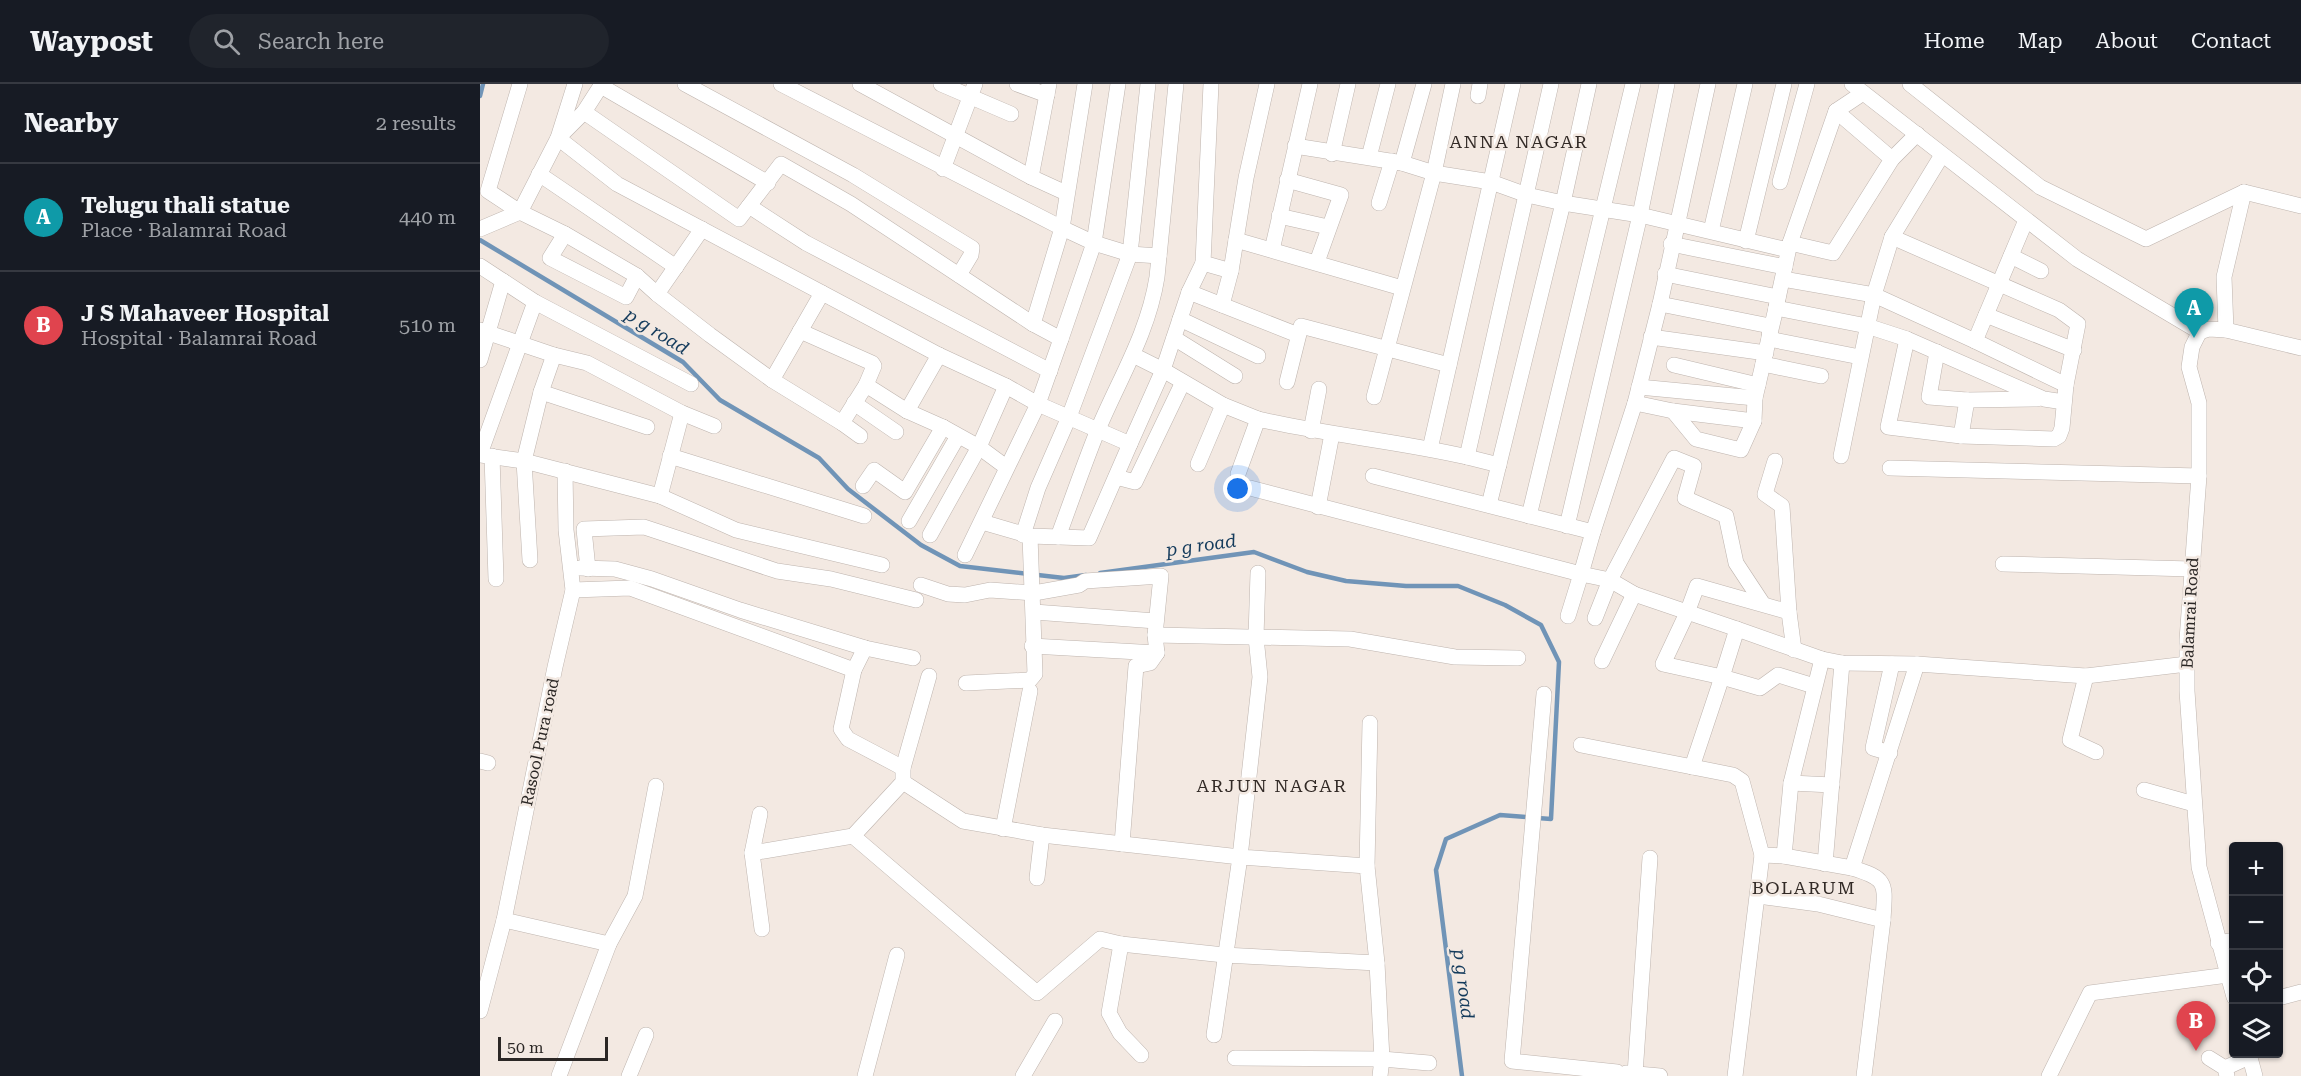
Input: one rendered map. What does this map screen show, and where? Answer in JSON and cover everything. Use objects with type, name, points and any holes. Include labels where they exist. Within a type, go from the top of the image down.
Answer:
[{"type":"street","points":[[520,84],[488,191],[520,212],[565,234],[637,276],[657,294],[772,380],[860,436]]},
{"type":"street","points":[[480,229],[520,212],[558,138],[575,84]]},
{"type":"street","points":[[685,84],[853,175],[972,248],[971,255],[959,275]]},
{"type":"street","points":[[781,84],[943,169],[1094,243],[1130,254],[1159,256]]},
{"type":"street","points":[[860,84],[1031,177],[1066,193]]},
{"type":"street","points":[[941,84],[973,91],[1011,114]]},
{"type":"street","points":[[1017,84],[1048,89],[1031,177]]},
{"type":"street","points":[[1033,324],[1062,228],[1085,84]]},
{"type":"street","points":[[965,555],[1038,404],[1094,243],[1118,84]]},
{"type":"street","points":[[966,683],[1030,681],[1035,675],[1032,646],[1034,591],[1027,535],[1038,488],[1070,417],[1130,254],[1149,84]]},
{"type":"street","points":[[1058,537],[1098,431],[1153,305],[1176,84]]},
{"type":"street","points":[[982,522],[1027,535],[1089,538],[1163,370],[1189,292],[1203,262],[1211,84]]},
{"type":"street","points":[[1222,305],[1231,272],[1253,139],[1267,84]]},
{"type":"street","points":[[1272,250],[1310,84]]},
{"type":"street","points":[[1332,154],[1348,84]]},
{"type":"street","points":[[1369,157],[1388,84]]},
{"type":"street","points":[[1379,203],[1397,162],[1424,84]]},
{"type":"street","points":[[1374,397],[1434,173],[1454,84]]},
{"type":"street","points":[[1430,449],[1513,84]]},
{"type":"street","points":[[1467,458],[1551,84]]},
{"type":"street","points":[[1489,505],[1563,203],[1589,84]]},
{"type":"street","points":[[1529,516],[1633,84]]},
{"type":"street","points":[[1568,526],[1640,215],[1667,84]]},
{"type":"street","points":[[1568,616],[1637,395],[1660,304],[1671,244],[1708,84]]},
{"type":"street","points":[[1711,231],[1745,84]]},
{"type":"street","points":[[1746,241],[1784,84]]},
{"type":"street","points":[[1780,182],[1807,84]]},
{"type":"street","points":[[1910,84],[2040,187],[2146,239],[2244,192],[2301,206]]},
{"type":"street","points":[[558,138],[584,112],[602,85],[768,183]]},
{"type":"street","points":[[1295,146],[1332,154],[1397,162],[1434,173],[1491,182],[1527,195],[1602,211],[1640,215],[1788,250],[1836,111],[1858,88],[2077,259],[2200,332],[2217,328],[2301,348]]},
{"type":"street","points":[[943,169],[973,91]]},
{"type":"street","points":[[1836,111],[1892,159]]},
{"type":"street","points":[[584,112],[739,219],[781,164],[851,204],[1033,324],[1061,339]]},
{"type":"street","points":[[1790,243],[1833,253],[1892,159],[1917,134]]},
{"type":"street","points":[[558,138],[617,184],[939,355],[1006,386],[1038,404],[1130,444]]},
{"type":"street","points":[[1841,456],[1874,295],[1892,237],[1942,154]]},
{"type":"street","points":[[539,174],[676,267]]},
{"type":"street","points":[[1287,180],[1341,195],[1317,262]]},
{"type":"street","points":[[2226,330],[2224,277],[2244,192]]},
{"type":"street","points":[[749,206],[806,243],[1050,371]]},
{"type":"street","points":[[1279,216],[1328,227]]},
{"type":"street","points":[[1975,341],[2026,220]]},
{"type":"street","points":[[657,294],[702,229]]},
{"type":"street","points":[[565,234],[550,258],[626,297],[637,276]]},
{"type":"street","points":[[1892,237],[2059,310],[2078,324],[2066,385],[2061,431],[2054,438],[1961,436],[1888,427],[1907,339]]},
{"type":"street","points":[[1236,240],[1402,288]]},
{"type":"street","points":[[1673,411],[1696,439],[1741,450],[1754,420],[1757,391],[1790,243]]},
{"type":"street","points":[[1671,244],[1874,295],[2066,385]]},
{"type":"street","points":[[2011,256],[2040,271]]},
{"type":"street","points":[[1203,262],[1231,272]]},
{"type":"street","points":[[480,266],[534,302],[691,384]]},
{"type":"street","points":[[1665,274],[1778,297],[1776,308]]},
{"type":"street","points":[[480,360],[484,331],[503,281]]},
{"type":"street","points":[[1189,292],[1298,335]]},
{"type":"street","points":[[772,380],[822,293]]},
{"type":"street","points":[[496,579],[484,455],[534,302]]},
{"type":"street","points":[[1660,304],[1770,326],[1766,352]]},
{"type":"street","points":[[1776,308],[1867,326],[1907,339],[2044,399]]},
{"type":"street","points":[[1986,315],[2074,350]]},
{"type":"street","points":[[1180,319],[1258,356]]},
{"type":"street","points":[[1287,382],[1301,326],[1449,365]]},
{"type":"street","points":[[800,330],[872,363],[874,366],[867,385],[842,423]]},
{"type":"street","points":[[484,331],[554,355],[587,363],[714,426]]},
{"type":"street","name":"Balamrai Road","points":[[2200,332],[2192,347],[2189,367],[2199,404],[2199,476],[2187,664],[2199,867],[2229,979]]},
{"type":"street","points":[[1651,337],[1766,352],[1860,357]]},
{"type":"street","points":[[1174,338],[1235,376]]},
{"type":"street","points":[[1766,352],[1821,376]]},
{"type":"street","points":[[1937,352],[1929,397],[1967,400],[2044,399],[2064,402]]},
{"type":"street","points":[[530,560],[524,461],[541,392],[554,355]]},
{"type":"street","points":[[907,411],[939,355]]},
{"type":"street","points":[[1133,355],[1223,405],[1258,419],[1311,431],[1430,449],[1499,465]]},
{"type":"street","points":[[1674,366],[1757,391]]},
{"type":"street","points":[[1116,477],[1135,482],[1183,382]]},
{"type":"street","points":[[867,385],[907,411],[979,447],[1006,467]]},
{"type":"street","points":[[930,535],[979,447],[1006,386]]},
{"type":"street","points":[[1311,431],[1319,389]]},
{"type":"street","points":[[1637,395],[1757,391]]},
{"type":"street","points":[[541,392],[646,427]]},
{"type":"street","points":[[1637,395],[1673,411],[1754,420]]},
{"type":"street","points":[[1961,436],[1967,400]]},
{"type":"street","points":[[854,403],[896,432]]},
{"type":"street","points":[[1198,464],[1223,405]]},
{"type":"street","points":[[660,496],[682,412]]},
{"type":"street","points":[[1238,474],[1258,419]]},
{"type":"street","points":[[863,486],[874,470],[905,492],[943,427]]},
{"type":"street","points":[[1318,507],[1332,434]]},
{"type":"street","points":[[909,520],[958,436]]},
{"type":"street","points":[[484,455],[524,461],[660,496],[736,530],[882,565]]},
{"type":"street","points":[[670,456],[864,516]]},
{"type":"street","points":[[1595,618],[1610,580],[1674,458],[1694,466],[1685,498],[1726,516],[1736,563],[1763,604]]},
{"type":"street","points":[[1775,461],[1765,494],[1782,506],[1789,612],[1794,650]]},
{"type":"street","points":[[1890,468],[2199,476]]},
{"type":"street","name":"Rasool Pura road","points":[[480,1011],[504,920],[573,590],[566,530],[565,471]]},
{"type":"street","points":[[1373,476],[1593,532]]},
{"type":"street","points":[[1250,488],[1610,580],[1634,594],[1687,613],[1794,650],[1842,663],[1917,664],[2086,676],[2187,664]]},
{"type":"street","points":[[588,568],[584,529],[644,527],[777,571],[919,592],[965,595],[990,590],[1034,591],[1079,585],[1085,581],[1161,576],[1155,628],[1157,653],[1150,663],[1136,666],[1122,844]]},
{"type":"street","points":[[2003,564],[2192,569]]},
{"type":"street","points":[[571,568],[615,569],[865,648],[913,658]]},
{"type":"street","points":[[1214,1035],[1240,857],[1260,677],[1256,637],[1258,573]]},
{"type":"street","points":[[1789,612],[1697,585],[1687,613],[1663,664],[1760,688],[1778,675],[1814,686]]},
{"type":"street","points":[[573,590],[630,588],[854,670]]},
{"type":"street","points":[[1602,661],[1634,594]]},
{"type":"street","points":[[1034,612],[1155,628],[1256,637],[1350,639],[1455,657],[1518,658]]},
{"type":"street","points":[[1692,767],[1737,629]]},
{"type":"street","points":[[1032,646],[1157,653]]},
{"type":"street","points":[[865,648],[854,670],[841,729],[843,735],[903,775],[963,821],[1042,835],[1122,844],[1240,857],[1367,866]]},
{"type":"street","points":[[1784,855],[1791,783],[1822,659]]},
{"type":"street","points":[[1825,864],[1842,663]]},
{"type":"street","points":[[1890,753],[1873,748],[1892,664]]},
{"type":"street","points":[[1852,868],[1917,664]]},
{"type":"street","points":[[752,853],[854,836],[903,775],[929,676]]},
{"type":"street","points":[[2086,676],[2070,740],[2096,752]]},
{"type":"street","points":[[1003,829],[1030,691]]},
{"type":"street","points":[[1544,694],[1512,1061],[1544,1071],[1659,1076]]},
{"type":"street","points":[[1370,723],[1367,866],[1377,963],[1382,1059],[1380,1076]]},
{"type":"street","points":[[1581,745],[1733,775],[1742,781],[1762,855],[1735,1076]]},
{"type":"street","points":[[1791,783],[1832,785]]},
{"type":"street","points":[[559,1076],[609,944],[636,896],[656,786]]},
{"type":"street","points":[[2144,790],[2194,804]]},
{"type":"street","points":[[760,814],[752,853],[762,929]]},
{"type":"street","points":[[1037,878],[1042,835]]},
{"type":"street","points":[[854,836],[1037,993],[1100,939],[1121,944],[1224,955],[1377,963]]},
{"type":"street","points":[[1762,855],[1784,855],[1852,868],[1874,874],[1881,881],[1884,892],[1883,920],[1864,1076]]},
{"type":"street","points":[[1635,1074],[1650,858]]},
{"type":"street","points":[[1758,896],[1818,904],[1883,920]]},
{"type":"street","points":[[504,920],[609,944]]},
{"type":"street","points":[[2218,943],[2229,941]]},
{"type":"street","points":[[1121,944],[1109,1013],[1120,1033],[1141,1054]]},
{"type":"street","points":[[865,1076],[897,955]]},
{"type":"street","points":[[2049,1076],[2090,993],[2228,975]]},
{"type":"street","points":[[2283,997],[2301,992]]},
{"type":"street","points":[[1023,1076],[1054,1021]]},
{"type":"street","points":[[630,1076],[646,1035]]},
{"type":"street","points":[[1235,1058],[1382,1059],[1429,1064]]},
{"type":"street","points":[[2209,1058],[2226,1072],[2245,1058]]},
{"type":"street","points":[[2250,1058],[2255,1076]]},
{"type":"waterway","name":"p g road","points":[[480,96],[483,84]]},
{"type":"waterway","name":"p g road","points":[[480,240],[683,362],[720,400],[819,458],[848,489],[921,545],[960,566],[1064,578],[1086,575]]},
{"type":"waterway","name":"p g road","points":[[1100,573],[1254,552],[1307,572],[1346,581],[1406,586],[1458,586],[1505,605],[1541,625],[1559,662],[1551,819],[1500,815],[1446,839],[1436,870],[1462,1076]]},
{"type":"place","name":"Telugu thali statue","points":[[2194,338]]},
{"type":"place","name":"J S Mahaveer Hospital","points":[[2196,1051]]},
{"type":"district","name":"ANNA NAGAR","points":[[1519,141]]},
{"type":"district","name":"ARJUN NAGAR","points":[[1272,785]]},
{"type":"district","name":"BOLARUM","points":[[1804,887]]}]
